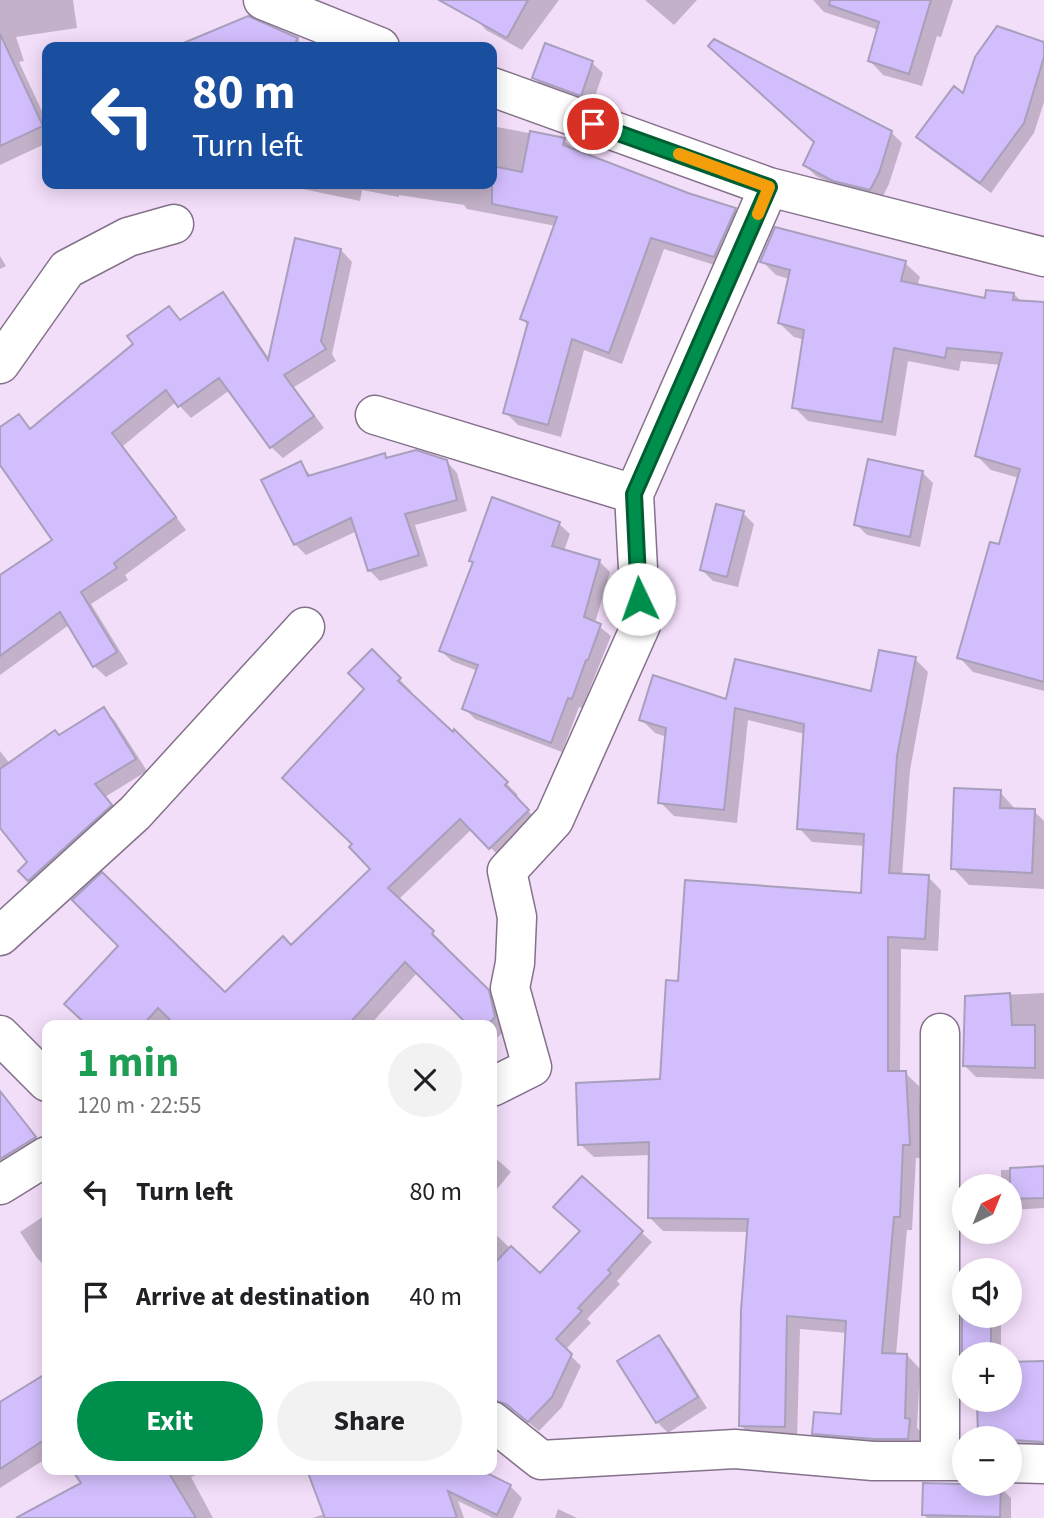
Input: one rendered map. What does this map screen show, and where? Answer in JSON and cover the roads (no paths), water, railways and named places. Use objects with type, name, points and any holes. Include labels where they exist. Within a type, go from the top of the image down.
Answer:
[{"type":"street","points":[[263,0],[368,42]]},
{"type":"street","points":[[497,89],[769,187],[1044,257]]},
{"type":"street","points":[[497,1084],[532,1067],[510,988],[515,962],[517,917],[507,871],[554,820],[640,625],[634,494],[769,187]]},
{"type":"street","points":[[0,364],[67,270],[128,237],[174,224]]},
{"type":"street","points":[[375,415],[634,494]]},
{"type":"street","points":[[0,936],[135,813],[306,627]]},
{"type":"street","points":[[497,1425],[541,1460],[735,1449],[873,1461],[952,1460],[940,1033]]},
{"type":"street","points":[[0,1035],[42,1077]]},
{"type":"street","points":[[0,1185],[42,1159]]},
{"type":"street","points":[[1022,1463],[1044,1464]]}]
